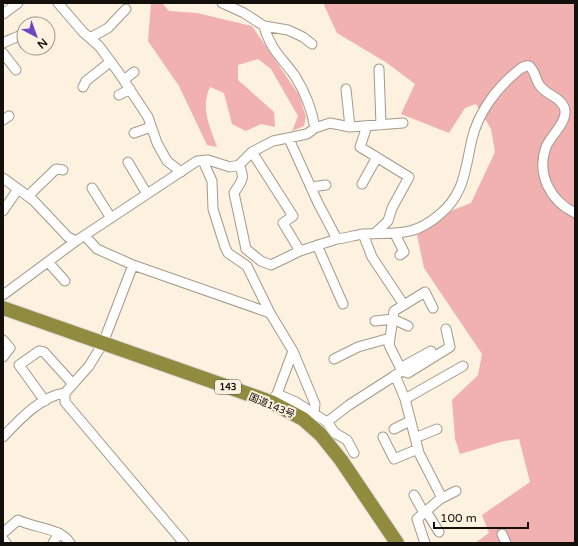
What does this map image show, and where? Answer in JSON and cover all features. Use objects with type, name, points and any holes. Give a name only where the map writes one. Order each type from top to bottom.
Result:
[{"type":"highway","name":"国道143号","points":[[3,308],[103,343],[274,398],[303,419],[321,435],[341,460],[397,543]]},
{"type":"street","points":[[3,14],[18,3]]},
{"type":"street","points":[[58,3],[99,46],[124,80],[148,117],[157,143],[167,162],[181,172]]},
{"type":"street","points":[[223,3],[244,13],[264,26],[288,30],[303,37],[312,44]]},
{"type":"street","points":[[90,38],[108,28],[126,9]]},
{"type":"street","points":[[264,26],[268,41],[280,59],[295,77],[308,102],[315,128]]},
{"type":"street","points":[[3,43],[10,39],[16,38]]},
{"type":"street","points":[[3,53],[16,70]]},
{"type":"street","points":[[83,87],[86,81],[110,62]]},
{"type":"street","points":[[239,165],[243,174],[241,185],[234,193],[246,249],[261,261],[272,265],[300,251],[337,239],[363,234],[394,234],[408,232],[438,216],[450,205],[462,183],[467,168],[472,138],[488,103],[499,86],[526,65],[532,68],[539,86],[560,102],[564,107],[564,118],[546,148],[545,179],[554,197],[567,210],[575,214]]},
{"type":"street","points":[[379,69],[381,125]]},
{"type":"street","points":[[124,80],[134,72]]},
{"type":"street","points":[[120,95],[130,89]]},
{"type":"street","points":[[346,89],[350,127]]},
{"type":"street","points":[[3,295],[80,238],[197,161],[208,160],[230,167],[239,165],[252,152],[273,141],[289,139],[307,134],[315,128],[330,123],[350,127],[403,123]]},
{"type":"street","points":[[367,126],[360,147],[409,177],[392,208],[388,221],[374,234]]},
{"type":"street","points":[[134,133],[151,127]]},
{"type":"street","points":[[289,139],[337,239]]},
{"type":"street","points":[[252,152],[293,216],[283,223],[300,251]]},
{"type":"street","points":[[362,184],[377,157]]},
{"type":"street","points":[[203,160],[212,181],[213,209],[225,247],[228,253],[247,266],[252,274],[270,313],[293,351],[315,404],[314,414]]},
{"type":"street","points":[[128,162],[147,194]]},
{"type":"street","points":[[28,196],[56,169],[63,170]]},
{"type":"street","points":[[3,178],[28,196],[68,237],[80,238],[97,249],[133,266],[270,313]]},
{"type":"street","points":[[311,187],[326,185]]},
{"type":"street","points":[[3,211],[18,188]]},
{"type":"street","points":[[92,188],[111,218]]},
{"type":"street","points":[[363,234],[372,257],[404,305]]},
{"type":"street","points":[[394,234],[404,252],[400,255]]},
{"type":"street","points":[[318,245],[343,304]]},
{"type":"street","points":[[236,258],[246,249]]},
{"type":"street","points":[[48,262],[65,281]]},
{"type":"street","points":[[3,437],[30,411],[58,394],[65,393],[89,366],[103,343],[133,266]]},
{"type":"street","points":[[433,308],[425,292],[394,311],[389,345],[399,371],[418,449],[441,496],[440,499]]},
{"type":"street","points":[[375,321],[393,318],[408,326]]},
{"type":"street","points":[[399,371],[408,373],[450,347],[446,329]]},
{"type":"street","points":[[334,359],[358,347],[390,338]]},
{"type":"street","points":[[3,340],[10,348],[3,357]]},
{"type":"street","points":[[45,401],[19,365],[39,351],[44,352],[73,384]]},
{"type":"street","points":[[293,351],[274,398],[314,414],[327,422],[335,433],[347,440],[354,453]]},
{"type":"street","points":[[327,422],[349,405],[431,351]]},
{"type":"street","points":[[405,399],[463,366]]},
{"type":"street","points":[[65,393],[65,402],[184,543]]},
{"type":"street","points":[[394,429],[410,421]]},
{"type":"street","points":[[415,438],[437,430]]},
{"type":"street","points":[[382,437],[394,459],[418,449]]},
{"type":"street","points":[[425,543],[416,519],[440,499],[456,491]]},
{"type":"street","points":[[414,495],[439,532]]},
{"type":"street","points":[[3,533],[18,520],[30,526],[63,534],[70,543]]},
{"type":"street","points":[[53,543],[59,533]]},
{"type":"street","points":[[502,534],[506,543]]},
{"type":"street","points":[[3,539],[6,543]]},
{"type":"shaded area","points":[[151,3],[162,3],[169,11],[197,13],[252,26],[299,95],[306,117],[304,126],[292,131],[298,116],[271,69],[258,59],[238,65],[238,80],[274,112],[275,127],[261,124],[246,131],[232,124],[224,93],[210,87],[207,95],[206,110],[209,125],[217,147],[207,145],[179,86],[148,41]]},
{"type":"shaded area","points":[[323,3],[572,3],[575,5],[575,543],[475,543],[489,533],[482,515],[530,482],[519,439],[504,441],[460,454],[455,439],[452,400],[478,375],[482,354],[424,268],[417,235],[453,210],[471,203],[495,152],[491,129],[476,104],[465,108],[449,133],[401,114],[415,84],[387,63],[337,33]]}]
